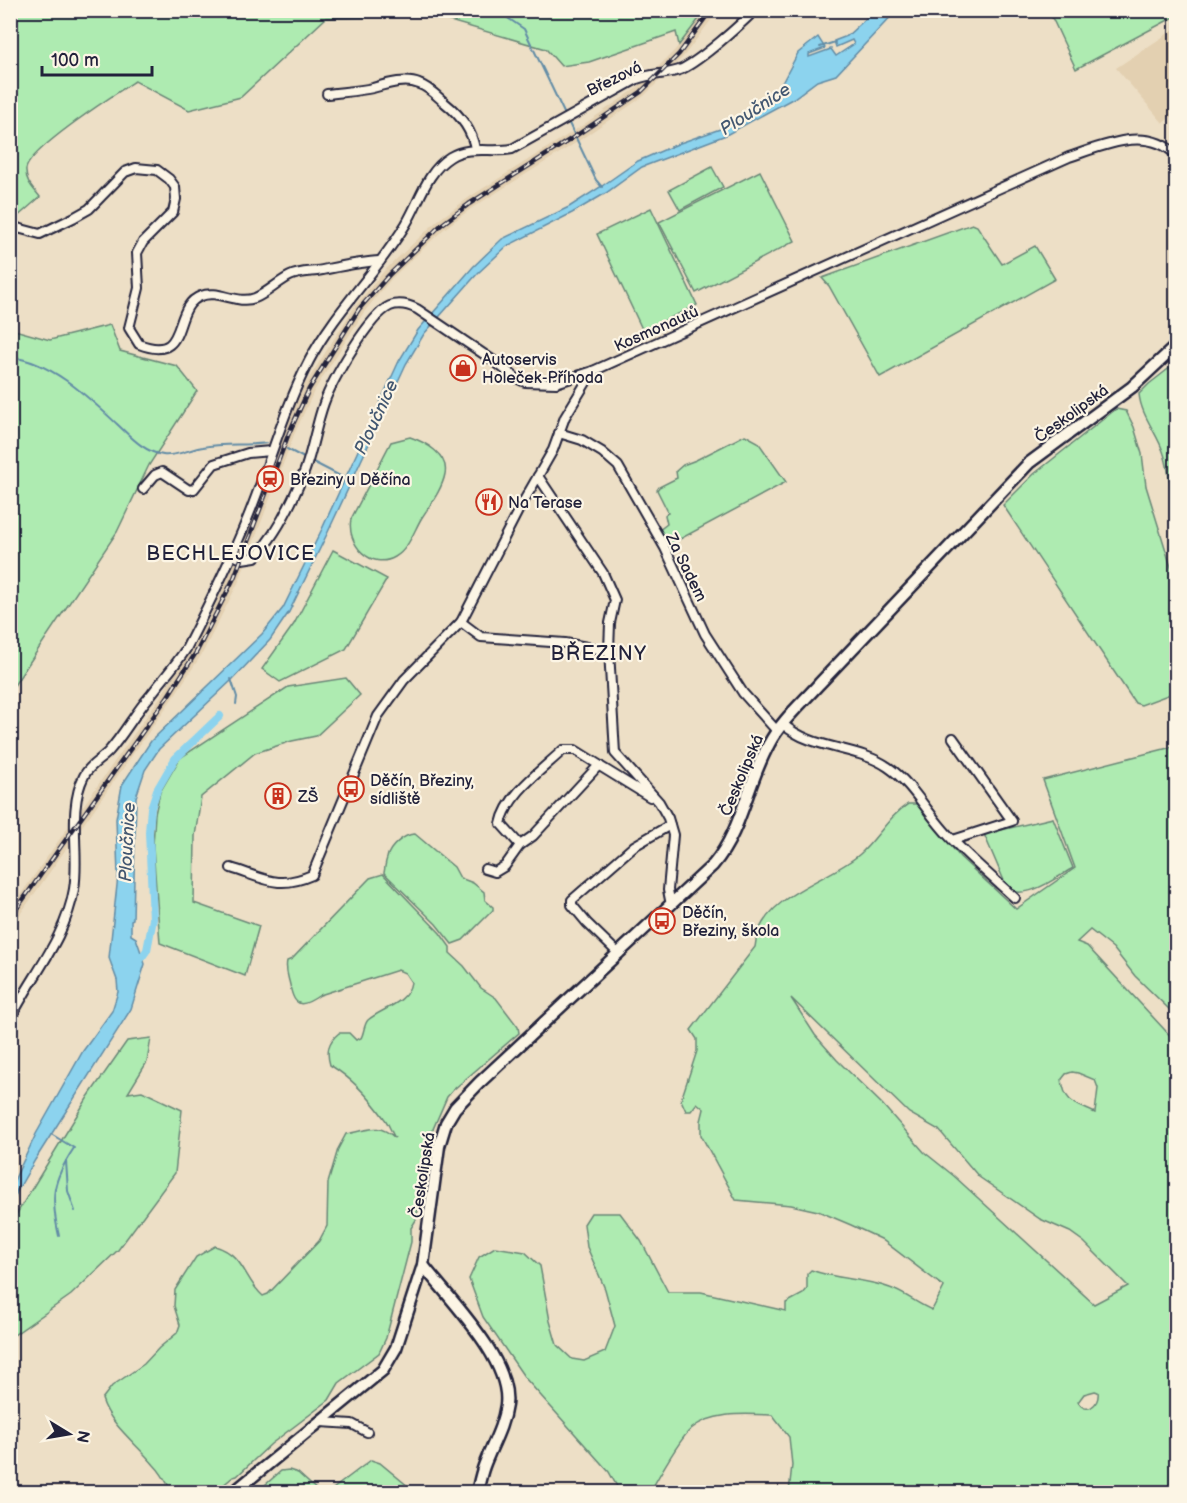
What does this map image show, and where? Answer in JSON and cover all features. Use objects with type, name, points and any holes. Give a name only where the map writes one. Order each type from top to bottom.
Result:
[{"type":"main road","name":"Českolipská","points":[[234,1492],[383,1370],[396,1348],[423,1265],[439,1146],[446,1123],[455,1108],[478,1083],[619,954],[723,853],[762,759],[780,727],[1029,463],[1132,387],[1176,346]]},
{"type":"main road","points":[[423,1265],[485,1343],[504,1379],[506,1403],[502,1423],[483,1468],[477,1492]]},
{"type":"street","name":"Březová","points":[[475,149],[502,151],[512,149],[637,79],[649,74],[673,72],[683,68],[755,10]]},
{"type":"street","points":[[10,1020],[57,938],[69,908],[75,874],[74,828],[80,786],[84,775],[108,752],[175,666],[195,630],[248,517],[271,451],[309,361],[336,319],[406,224],[433,173],[452,155],[475,149],[471,134],[462,120],[421,84],[389,82],[374,87],[327,94]]},
{"type":"street","name":"Kosmonautů","points":[[231,554],[248,559],[255,557],[265,547],[282,520],[307,464],[319,416],[340,369],[375,318],[382,311],[396,304],[417,309],[516,378],[530,382],[556,383],[593,371],[1069,157],[1101,146],[1134,139],[1152,140],[1170,149],[1176,155]]},
{"type":"street","points":[[10,226],[40,234],[62,224],[89,209],[125,172],[136,168],[157,170],[169,179],[175,187],[176,199],[172,212],[143,242],[137,253],[139,288],[129,328],[139,344],[160,349],[169,345],[176,337],[187,310],[194,300],[202,295],[214,294],[243,300],[255,298],[291,275],[380,261]]},
{"type":"street","points":[[231,868],[278,883],[295,882],[312,875],[378,716],[404,680],[461,622],[553,450],[565,417],[593,371]]},
{"type":"street","points":[[569,380],[579,395]]},
{"type":"street","name":"Za Sadem","points":[[559,433],[582,440],[602,452],[618,466],[665,548],[705,634],[743,693],[780,727],[837,749],[869,757],[885,764],[903,778],[953,840],[1015,897]]},
{"type":"street","points":[[143,489],[155,475],[162,472],[189,490],[194,489],[214,464],[248,453],[271,451]]},
{"type":"street","points":[[538,476],[603,573],[615,600],[610,623],[609,651],[615,753],[659,802],[669,818],[673,835],[668,890],[670,904]]},
{"type":"street","points":[[461,622],[481,637],[565,643],[609,651]]},
{"type":"street","points":[[953,738],[1012,821],[953,840]]},
{"type":"street","points":[[520,845],[501,824],[503,813],[517,794],[563,750],[575,750],[659,802]]},
{"type":"street","points":[[485,869],[495,872],[505,866],[520,845],[533,836],[598,765]]},
{"type":"street","points":[[619,954],[572,906],[572,900],[634,846],[670,825]]},
{"type":"street","points":[[321,1422],[352,1424],[367,1432]]},
{"type":"shaded area","points":[[705,11],[718,11],[683,57],[644,96],[574,144],[472,208],[444,229],[392,278],[364,312],[314,391],[294,435],[239,581],[202,654],[11,927],[11,908],[163,693],[206,624],[229,576],[284,431],[304,386],[355,306],[384,271],[437,221],[471,196],[637,88],[675,50]]},
{"type":"shaded area","points":[[1176,28],[1176,113],[1163,123],[1116,68]]},
{"type":"green space","points":[[11,10],[705,11],[679,45],[676,32],[589,62],[561,66],[546,49],[433,16],[326,18],[241,97],[189,110],[135,81],[110,97],[74,122],[31,160],[26,169],[27,177],[40,197],[16,218],[10,217]]},
{"type":"green space","points":[[1176,10],[1176,16],[1076,69],[1049,11]]},
{"type":"green space","points":[[712,167],[723,187],[680,210],[669,190]]},
{"type":"green space","points":[[760,171],[795,241],[696,293],[659,222]]},
{"type":"green space","points":[[651,208],[697,305],[643,331],[597,234]]},
{"type":"green space","points":[[972,224],[977,226],[1002,264],[1035,246],[1055,279],[880,377],[829,286],[822,278]]},
{"type":"green space","points":[[110,325],[120,351],[177,366],[197,391],[149,465],[117,532],[11,690],[11,329],[50,340]]},
{"type":"green space","points":[[1176,363],[1176,518],[1164,454],[1143,410],[1139,394]]},
{"type":"green space","points":[[1116,409],[1126,411],[1134,427],[1142,454],[1146,486],[1176,579],[1176,692],[1141,705],[1135,703],[1003,505],[1034,474]]},
{"type":"green space","points":[[745,435],[758,442],[786,482],[667,546],[658,531],[667,524],[665,515],[668,512],[657,490],[659,487],[677,478],[676,471],[683,465]]},
{"type":"green space","points":[[410,437],[429,446],[440,455],[445,467],[443,480],[404,550],[386,560],[369,558],[356,546],[350,528],[351,519],[391,442]]},
{"type":"green space","points":[[333,550],[387,579],[346,649],[280,682],[262,669],[294,624]]},
{"type":"green space","points":[[346,678],[360,695],[316,736],[255,753],[201,797],[195,836],[194,903],[259,926],[245,976],[160,943],[153,846],[155,814],[160,792],[180,758],[288,687]]},
{"type":"green space","points":[[1176,746],[1176,1019],[1171,1011],[1135,976],[1113,948],[1090,930],[1077,942],[1087,946],[1176,1042],[1176,1492],[789,1492],[792,1465],[789,1437],[772,1415],[751,1414],[719,1416],[699,1423],[680,1442],[650,1492],[620,1492],[609,1472],[525,1378],[483,1317],[469,1279],[479,1257],[495,1247],[525,1252],[540,1266],[557,1345],[572,1359],[584,1361],[605,1352],[615,1326],[605,1289],[587,1247],[584,1224],[591,1213],[620,1213],[641,1241],[668,1292],[701,1292],[786,1311],[786,1303],[803,1294],[807,1289],[807,1274],[811,1270],[881,1285],[932,1310],[944,1287],[881,1239],[818,1211],[791,1205],[736,1200],[701,1135],[704,1109],[697,1103],[691,1111],[686,1111],[681,1100],[697,1051],[697,1039],[691,1030],[755,947],[756,938],[765,919],[776,907],[860,854],[908,804],[917,804],[960,857],[1016,909],[1075,868],[1043,780]],"holes":[[[791,998],[909,1113],[939,1130],[979,1177],[1040,1219],[1070,1232],[1084,1242],[1128,1286],[1094,1304],[954,1176],[924,1152],[882,1104],[815,1035]],[[1072,1072],[1095,1080],[1098,1088],[1095,1113],[1072,1102],[1065,1093],[1062,1079],[1066,1074]],[[1098,1392],[1094,1405],[1088,1408],[1081,1406],[1078,1402],[1084,1394]]]},
{"type":"green space","points":[[1053,818],[1073,868],[1033,890],[1016,892],[1008,890],[984,834]]},
{"type":"green space","points":[[415,834],[454,867],[460,878],[473,883],[484,892],[485,900],[493,907],[493,910],[463,940],[452,944],[436,924],[384,873],[388,854],[394,846],[406,836]]},
{"type":"green space","points":[[383,874],[440,933],[450,947],[450,953],[464,966],[481,988],[496,998],[518,1027],[519,1033],[453,1090],[447,1097],[428,1135],[425,1149],[426,1164],[416,1220],[411,1228],[411,1242],[386,1338],[379,1353],[339,1383],[329,1400],[271,1444],[237,1476],[215,1492],[172,1492],[157,1468],[111,1417],[102,1399],[112,1386],[144,1364],[177,1333],[180,1325],[174,1306],[175,1290],[196,1257],[215,1246],[225,1250],[238,1262],[257,1290],[263,1296],[268,1294],[319,1241],[327,1226],[328,1183],[338,1149],[346,1134],[373,1128],[383,1130],[395,1138],[386,1120],[366,1096],[353,1082],[330,1065],[328,1051],[330,1043],[339,1033],[349,1033],[356,1040],[361,1038],[368,1020],[400,1001],[405,996],[411,982],[405,973],[398,970],[320,995],[309,1002],[300,1004],[292,993],[286,967],[287,961],[292,959],[370,878]]},
{"type":"green space","points":[[151,1038],[147,1062],[128,1093],[142,1091],[182,1110],[175,1173],[118,1250],[71,1295],[11,1337],[11,1223],[88,1097],[127,1041]]},
{"type":"green space","points":[[371,1460],[380,1463],[415,1492],[329,1492]]},
{"type":"green space","points":[[289,1470],[298,1473],[319,1492],[257,1492],[281,1471]]},
{"type":"water","name":"Ploučnice","points":[[874,11],[896,11],[836,75],[817,81],[794,98],[726,135],[642,167],[606,193],[572,213],[507,246],[478,273],[424,334],[406,364],[289,612],[270,640],[232,680],[159,749],[145,770],[136,797],[131,935],[136,938],[145,964],[131,1009],[11,1202],[11,1187],[36,1134],[83,1051],[112,1011],[118,992],[117,980],[109,958],[118,876],[116,819],[122,785],[151,741],[262,634],[283,608],[399,361],[418,330],[473,267],[502,239],[569,207],[638,161],[723,128],[776,90],[798,53],[818,37],[825,48],[809,54],[809,57],[831,49],[836,56],[854,44],[852,40],[836,47],[834,41],[847,36]]},
{"type":"waterway","points":[[496,10],[524,29],[596,180],[602,187]]},
{"type":"waterway","points":[[820,47],[835,42]]},
{"type":"waterway","points":[[10,357],[40,365],[68,382],[150,451],[172,455],[211,446],[267,443]]},
{"type":"waterway","points":[[287,449],[306,459]]},
{"type":"waterway","points":[[311,461],[346,479]]},
{"type":"waterway","points":[[231,679],[237,697],[236,704]]},
{"type":"waterway","points":[[137,964],[147,950],[153,919],[149,832],[151,808],[157,790],[175,759],[220,716]]},
{"type":"waterway","points":[[51,1134],[74,1148],[61,1170],[55,1190],[54,1210],[59,1236]]},
{"type":"waterway","points":[[66,1161],[68,1191],[75,1211]]},
{"type":"waterway","points":[[10,1213],[17,1190]]},
{"type":"railway","points":[[10,918],[168,696],[197,651],[234,578],[289,433],[309,389],[359,309],[389,275],[441,225],[469,204],[641,92],[679,54],[711,10]]},
{"type":"place","name":"Autoservis Holeček-Příhoda","points":[[463,368]]},
{"type":"place","name":"Březiny u Děčína","points":[[270,479]]},
{"type":"place","name":"Na Terase","points":[[489,502]]},
{"type":"place","name":"Děčín, Březiny, sídliště","points":[[351,789]]},
{"type":"place","name":"ZŠ","points":[[278,796]]},
{"type":"place","name":"Děčín, Březiny, škola","points":[[662,921]]},
{"type":"district","name":"BECHLEJOVICE","points":[[231,553]]},
{"type":"district","name":"BŘEZINY","points":[[599,653]]}]
